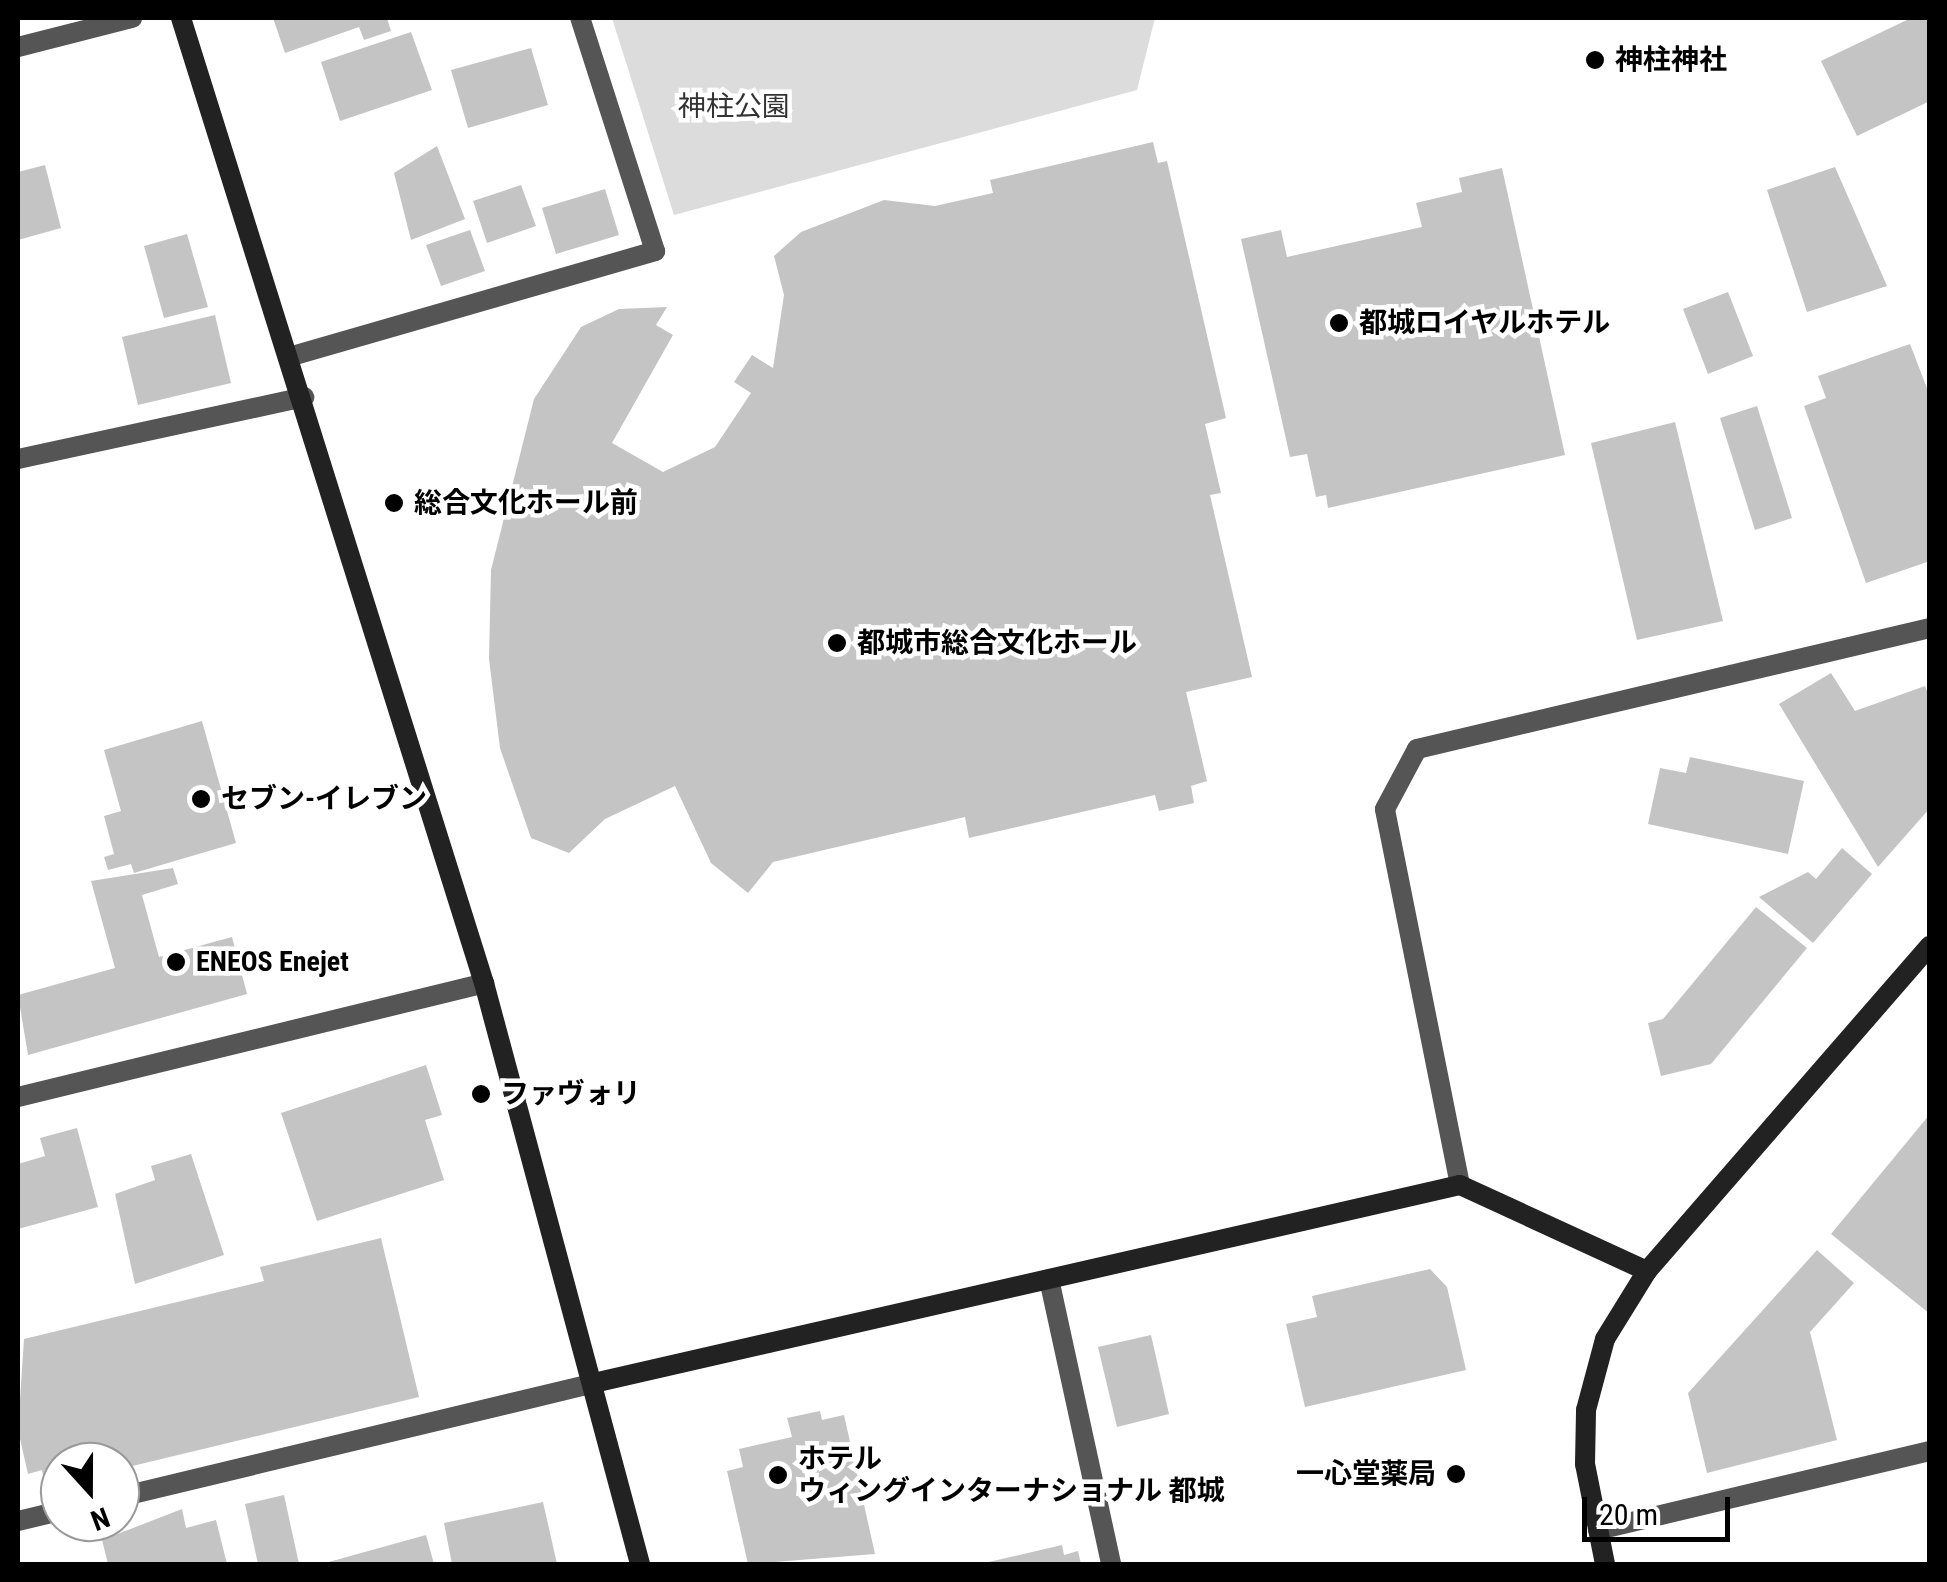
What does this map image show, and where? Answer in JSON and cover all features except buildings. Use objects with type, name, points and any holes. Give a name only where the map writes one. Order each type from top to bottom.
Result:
[{"type":"street","points":[[18,47],[132,18]]},
{"type":"street","points":[[181,18],[292,356],[484,983],[598,1382],[640,1564]]},
{"type":"street","points":[[292,356],[654,251],[580,18]]},
{"type":"street","points":[[18,459],[304,397]]},
{"type":"street","points":[[1460,1185],[1386,809],[1417,750],[1930,628]]},
{"type":"street","points":[[1606,1564],[1598,1530],[1586,1410],[1605,1339],[1646,1271],[1930,946]]},
{"type":"street","points":[[18,1097],[484,983]]},
{"type":"street","points":[[140,1492],[598,1382],[1460,1185],[1646,1271]]},
{"type":"street","points":[[1049,1279],[1111,1564]]},
{"type":"street","points":[[1598,1530],[1930,1451]]},
{"type":"green space","name":"神柱公園","points":[[612,18],[1155,18],[1137,90],[674,215]]},
{"type":"place","name":"神柱神社","points":[[1595,60]]},
{"type":"place","name":"都城ロイヤルホテル","points":[[1339,323]]},
{"type":"place","name":"総合文化ホール前","points":[[394,503]]},
{"type":"place","name":"都城市総合文化ホール","points":[[837,643]]},
{"type":"place","name":"セブン-イレブン","points":[[201,799]]},
{"type":"place","name":"ENEOS Enejet","points":[[176,962]]},
{"type":"place","name":"ファヴォリ","points":[[481,1094]]},
{"type":"place","name":"一心堂薬局","points":[[1456,1474]]},
{"type":"place","name":"ホテル ウィングインターナショナル 都城","points":[[778,1475]]}]
